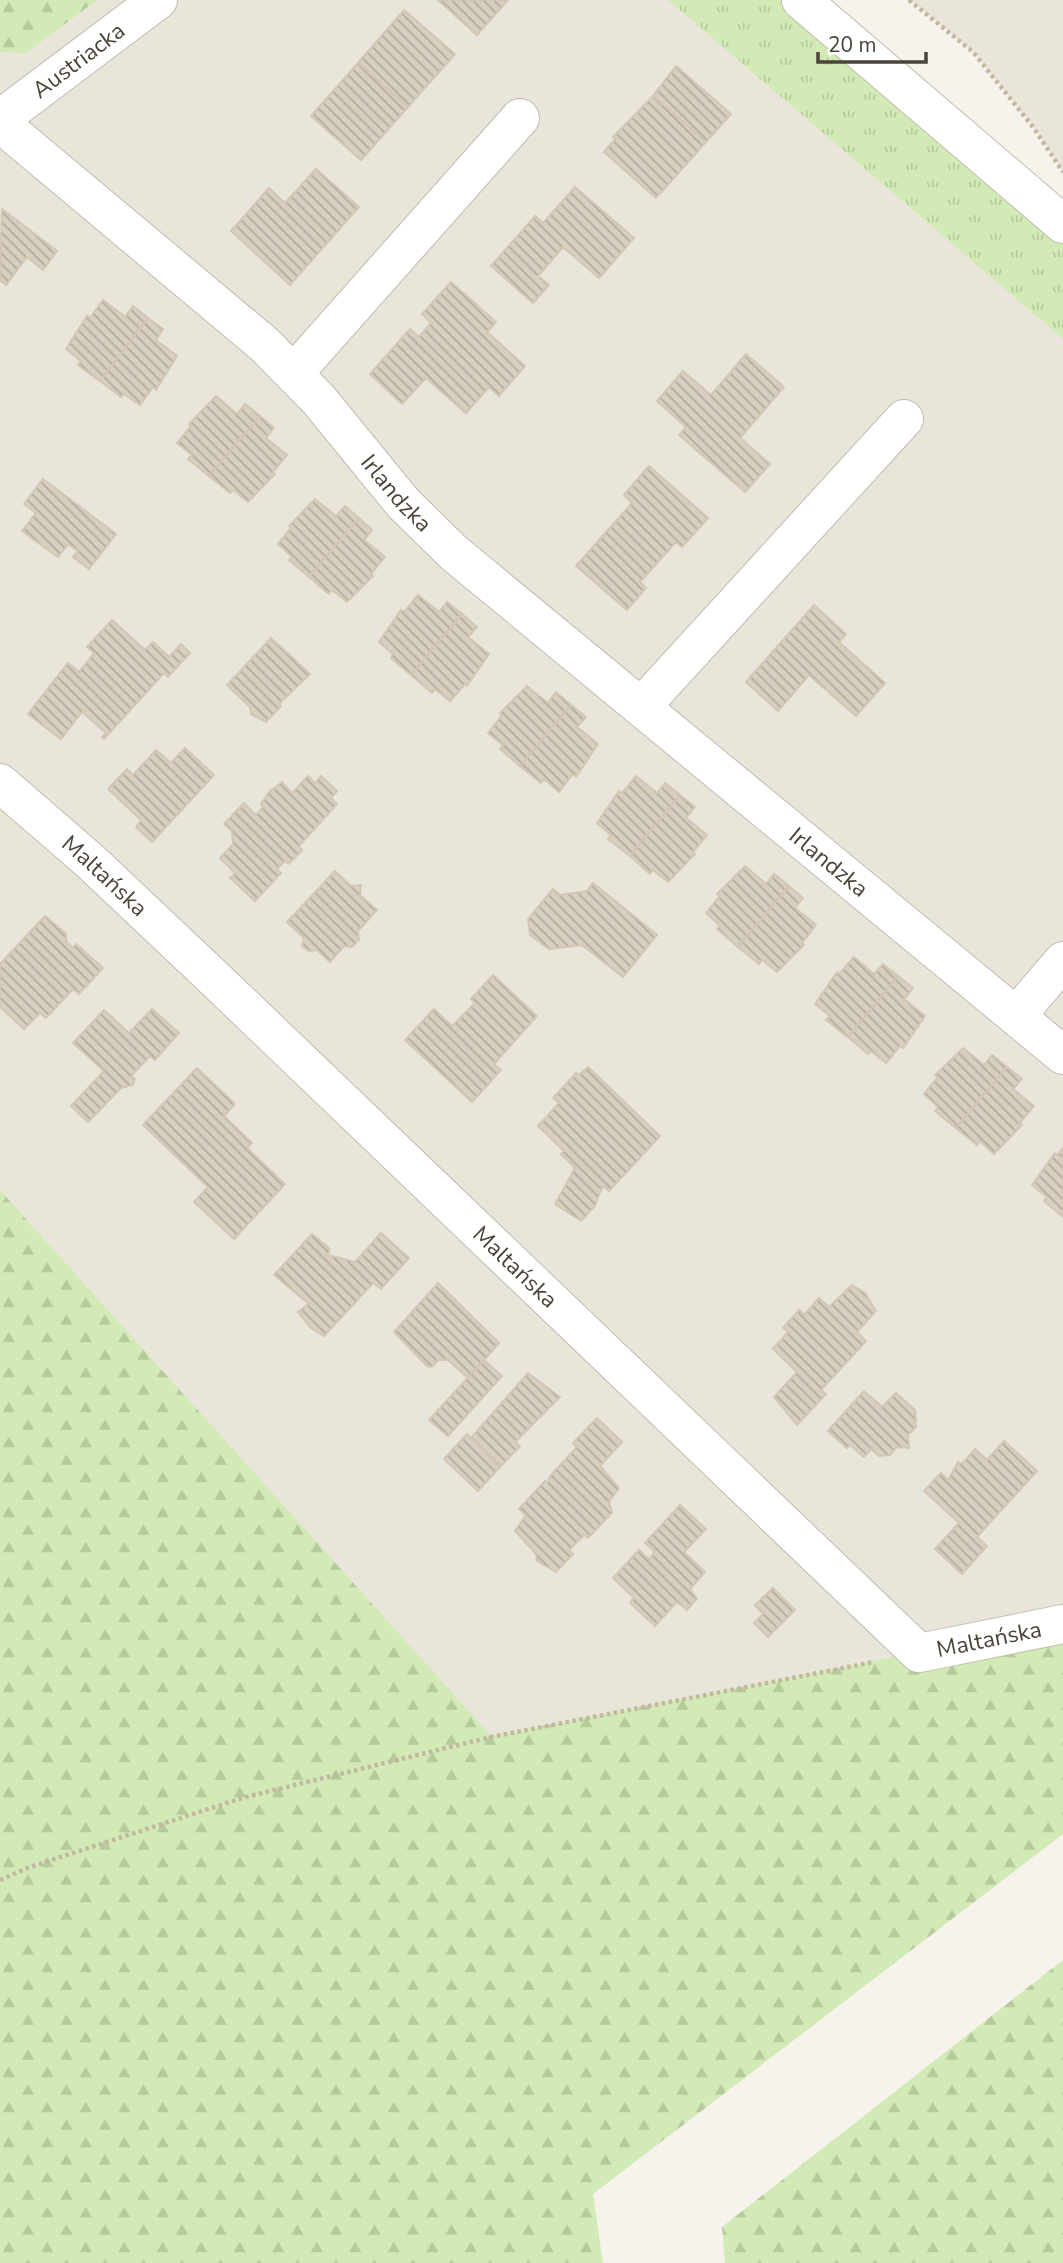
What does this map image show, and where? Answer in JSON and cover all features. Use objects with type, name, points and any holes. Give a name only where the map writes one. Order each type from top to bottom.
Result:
[{"type":"street","name":"Austriacka","points":[[0,121],[158,0]]},
{"type":"street","points":[[802,0],[1063,224]]},
{"type":"street","points":[[294,373],[520,118]]},
{"type":"street","name":"Irlandzka","points":[[0,121],[265,345],[294,373],[379,476],[428,530],[1063,1055]]},
{"type":"street","points":[[641,706],[904,419]]},
{"type":"street","name":"Maltańska","points":[[0,783],[90,861],[217,981],[919,1653],[1063,1625]]},
{"type":"street","points":[[1016,1016],[1063,961]]},
{"type":"path","points":[[909,0],[973,51],[1033,127],[1063,172]]},
{"type":"path","points":[[0,1880],[30,1867],[255,1795],[491,1737],[919,1653]]},
{"type":"shaded area","points":[[0,0],[668,0],[1063,339],[1063,1624],[491,1737],[0,1190]]},
{"type":"shaded area","points":[[910,0],[1063,0],[1063,172],[1033,127],[973,52]]},
{"type":"green space","points":[[0,0],[97,0],[26,53],[0,52]]},
{"type":"green space","points":[[668,0],[801,0],[1063,224],[1063,339]]},
{"type":"green space","points":[[0,1190],[491,1736],[1063,1624],[1063,1834],[593,2194],[603,2263],[0,2263]]},
{"type":"green space","points":[[1063,1960],[1063,2263],[725,2263],[722,2227]]},
{"type":"building","points":[[438,0],[508,0],[477,35]]},
{"type":"building","points":[[404,10],[455,54],[408,107],[358,63]]},
{"type":"building","points":[[358,63],[408,107],[361,160],[311,116]]},
{"type":"building","points":[[676,66],[731,114],[706,142],[653,96]]},
{"type":"building","points":[[653,96],[706,142],[656,198],[604,152],[615,139],[613,137]]},
{"type":"building","points":[[316,169],[359,207],[290,285],[231,231],[269,188],[285,203]]},
{"type":"building","points":[[575,187],[634,238],[599,278],[563,247],[538,276],[549,285],[533,303],[491,266],[535,216],[543,223]]},
{"type":"building","points":[[2,209],[57,251],[43,270],[27,257],[6,285],[0,280]]},
{"type":"building","points":[[451,282],[496,322],[487,332],[525,366],[499,396],[489,387],[466,413],[426,378],[402,404],[370,374],[410,329],[419,337],[431,323],[422,314]]},
{"type":"building","points":[[103,300],[125,317],[133,306],[148,318],[100,381],[78,365],[81,361],[66,349],[87,316],[90,318]]},
{"type":"building","points":[[148,318],[163,329],[156,340],[177,356],[156,390],[153,387],[140,405],[124,394],[121,397],[100,381]]},
{"type":"building","points":[[746,354],[784,387],[740,438],[770,464],[745,492],[679,435],[686,427],[657,401],[683,371],[711,395]]},
{"type":"building","points":[[216,396],[237,414],[245,404],[260,416],[209,476],[188,459],[192,455],[177,443],[191,426],[189,424]]},
{"type":"building","points":[[260,416],[274,428],[266,438],[287,455],[273,472],[275,474],[248,502],[233,490],[230,493],[209,476]]},
{"type":"building","points":[[649,466],[708,518],[682,547],[676,542],[640,582],[646,588],[627,610],[576,566],[632,503],[624,495]]},
{"type":"building","points":[[43,479],[116,534],[89,569],[73,557],[78,551],[68,544],[58,557],[22,531],[36,513],[24,504]]},
{"type":"building","points":[[315,499],[336,516],[345,506],[359,518],[309,577],[289,560],[292,557],[278,544],[291,528],[289,526]]},
{"type":"building","points":[[359,518],[372,530],[364,540],[385,557],[371,574],[373,576],[347,602],[332,590],[329,594],[309,577]]},
{"type":"building","points":[[418,595],[439,612],[447,602],[462,614],[411,675],[391,658],[393,654],[379,642],[401,610],[404,612]]},
{"type":"building","points":[[814,605],[846,634],[839,642],[885,683],[856,716],[809,675],[778,711],[746,682]]},
{"type":"building","points":[[462,614],[477,627],[468,637],[489,654],[467,686],[465,684],[450,701],[435,689],[432,693],[411,675]]},
{"type":"building","points":[[112,620],[145,650],[153,642],[169,657],[181,644],[190,653],[168,677],[164,673],[104,739],[102,737],[106,733],[82,712],[61,739],[28,714],[68,663],[79,672],[94,653],[87,647]]},
{"type":"building","points":[[271,638],[310,674],[279,704],[281,706],[266,722],[251,714],[250,707],[227,685]]},
{"type":"building","points":[[527,686],[548,703],[556,692],[571,705],[520,766],[500,749],[503,745],[488,733],[502,715],[500,713]]},
{"type":"building","points":[[571,705],[586,717],[577,727],[598,744],[576,777],[573,774],[559,792],[544,779],[541,783],[520,766]]},
{"type":"building","points":[[185,748],[214,775],[152,842],[136,827],[141,820],[108,789],[127,769],[133,775],[156,750],[171,763]]},
{"type":"building","points":[[308,776],[315,783],[321,776],[337,791],[331,798],[337,804],[299,846],[302,850],[289,864],[285,861],[277,869],[281,873],[255,901],[230,878],[235,873],[220,858],[233,844],[232,831],[224,824],[244,803],[256,815],[263,807],[261,804],[269,792],[282,782],[292,793]]},
{"type":"building","points":[[636,776],[657,793],[665,783],[680,795],[630,856],[608,839],[611,835],[597,823],[619,791],[622,793]]},
{"type":"building","points":[[680,795],[695,807],[686,818],[707,835],[693,852],[695,854],[668,882],[653,870],[650,874],[630,856]]},
{"type":"building","points":[[745,866],[766,884],[774,874],[789,886],[738,947],[717,929],[720,926],[706,913],[720,896],[717,894]]},
{"type":"building","points":[[335,871],[351,886],[361,885],[360,895],[377,910],[358,931],[359,940],[352,947],[344,946],[330,962],[317,950],[308,951],[302,946],[304,938],[287,922]]},
{"type":"building","points":[[593,883],[657,935],[623,977],[582,945],[549,949],[530,935],[528,919],[553,889],[560,895],[587,891]]},
{"type":"building","points":[[789,886],[803,898],[795,908],[816,925],[802,943],[804,945],[777,972],[762,960],[759,964],[738,947]]},
{"type":"building","points":[[45,916],[66,934],[66,941],[73,948],[76,944],[103,968],[79,994],[73,989],[46,1018],[40,1013],[24,1029],[0,1007],[0,964]]},
{"type":"building","points":[[854,957],[874,974],[883,964],[898,976],[848,1037],[826,1020],[830,1016],[815,1004],[837,972],[839,974]]},
{"type":"building","points":[[493,975],[537,1016],[494,1064],[501,1070],[472,1102],[405,1040],[434,1009],[452,1026],[475,1003],[471,999]]},
{"type":"building","points":[[898,976],[913,988],[904,999],[925,1016],[903,1048],[900,1046],[886,1063],[871,1051],[868,1054],[848,1037]]},
{"type":"building","points":[[152,1009],[179,1033],[155,1060],[150,1056],[131,1076],[135,1079],[133,1085],[121,1088],[88,1122],[71,1106],[104,1071],[73,1043],[104,1010],[129,1033]]},
{"type":"building","points":[[963,1048],[984,1065],[992,1055],[1007,1067],[956,1128],[935,1111],[938,1107],[924,1094],[938,1077],[935,1075]]},
{"type":"building","points":[[588,1067],[660,1136],[609,1191],[604,1186],[595,1206],[581,1221],[555,1204],[575,1168],[561,1154],[564,1151],[538,1126],[559,1103],[553,1098],[576,1073],[579,1075]]},
{"type":"building","points":[[1007,1067],[1022,1079],[1013,1089],[1034,1106],[1019,1124],[1022,1125],[994,1154],[980,1141],[977,1145],[956,1128]]},
{"type":"building","points":[[197,1068],[235,1104],[224,1116],[252,1143],[247,1148],[285,1184],[234,1239],[194,1202],[208,1187],[143,1125]]},
{"type":"building","points":[[1063,1148],[1063,1217],[1044,1201],[1047,1197],[1032,1185],[1055,1153],[1057,1155]]},
{"type":"building","points":[[381,1233],[409,1258],[381,1289],[373,1283],[324,1336],[311,1328],[298,1312],[309,1304],[274,1275],[312,1234],[330,1249],[328,1255],[355,1262]]},
{"type":"building","points":[[438,1283],[499,1343],[468,1378],[448,1360],[438,1360],[432,1367],[427,1366],[394,1332]]},
{"type":"building","points":[[852,1285],[865,1293],[876,1311],[857,1332],[866,1341],[821,1390],[826,1394],[797,1425],[774,1397],[797,1372],[773,1349],[788,1332],[783,1328],[799,1310],[804,1315],[819,1298],[829,1307]]},
{"type":"building","points":[[484,1360],[502,1376],[448,1436],[429,1420]]},
{"type":"building","points":[[528,1373],[560,1397],[515,1442],[520,1446],[501,1466],[471,1438]]},
{"type":"building","points":[[864,1391],[882,1407],[896,1393],[915,1410],[916,1427],[908,1435],[909,1448],[897,1447],[890,1455],[879,1456],[871,1449],[864,1457],[850,1445],[847,1448],[828,1431]]},
{"type":"building","points":[[597,1418],[622,1442],[600,1466],[619,1488],[609,1502],[612,1513],[588,1538],[584,1535],[569,1550],[573,1554],[556,1572],[537,1561],[536,1554],[515,1531],[526,1515],[519,1509],[545,1481],[548,1482],[550,1476],[577,1447],[573,1443]]},
{"type":"building","points":[[467,1434],[501,1466],[478,1491],[444,1459]]},
{"type":"building","points":[[1004,1441],[1037,1471],[977,1537],[987,1546],[962,1574],[935,1549],[959,1523],[924,1491],[941,1473],[948,1480],[958,1462],[962,1464],[975,1449],[987,1460]]},
{"type":"building","points":[[680,1505],[706,1529],[684,1552],[705,1572],[690,1589],[697,1599],[687,1610],[677,1602],[655,1626],[630,1603],[634,1598],[613,1578],[639,1550],[649,1559],[655,1552],[645,1543]]},
{"type":"building","points":[[773,1588],[795,1610],[768,1637],[754,1623],[763,1614],[755,1605]]}]
